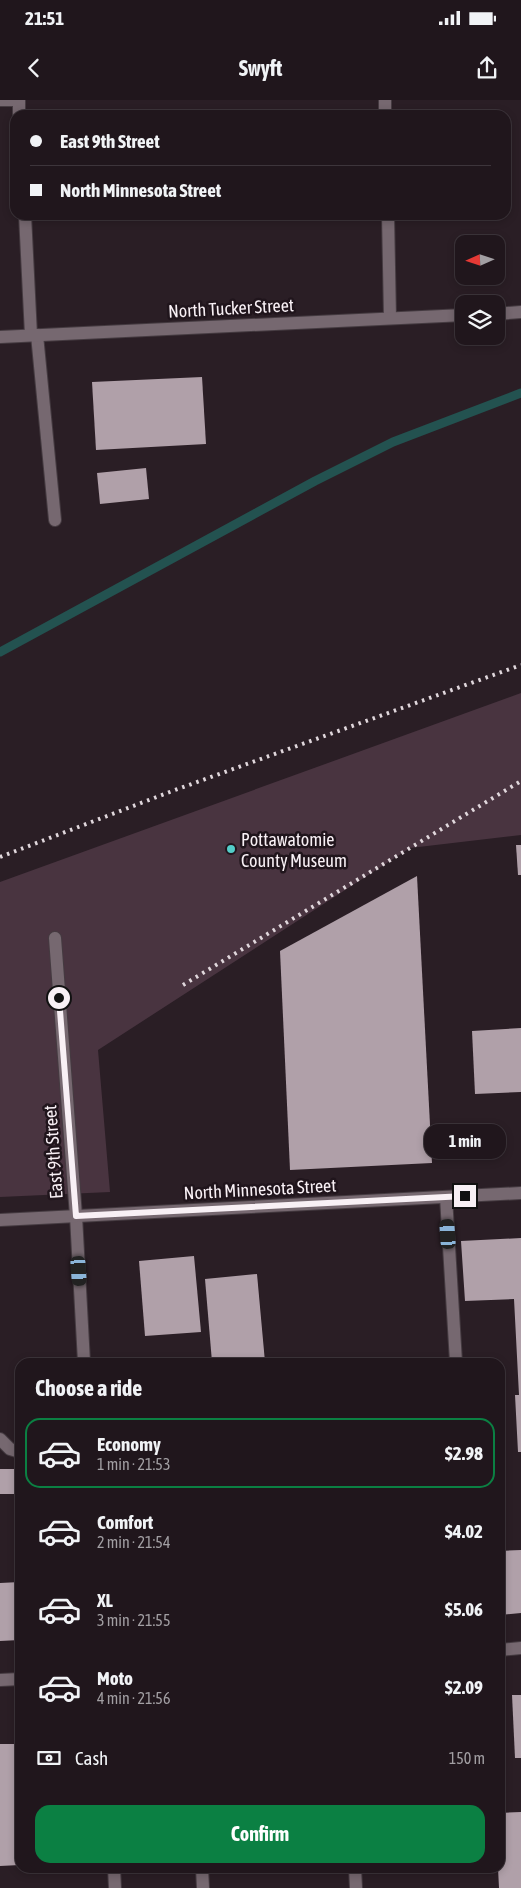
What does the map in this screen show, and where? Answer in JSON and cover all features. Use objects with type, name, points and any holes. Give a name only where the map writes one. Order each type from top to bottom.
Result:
[{"type":"street","points":[[0,100],[19,100]]},
{"type":"street","points":[[25,220],[34,335],[55,520]]},
{"type":"street","points":[[388,220],[390,318]]},
{"type":"street","points":[[505,313],[521,312]]},
{"type":"street","name":"North Tucker Street","points":[[0,337],[455,315]]},
{"type":"street","name":"East 9th Street","points":[[55,938],[76,1216],[84,1358]]},
{"type":"street","name":"North Minnesota Street","points":[[0,1220],[521,1193]]},
{"type":"street","points":[[446,1197],[456,1358]]},
{"type":"street","points":[[0,1439],[10,1449],[15,1450]]},
{"type":"street","points":[[505,1650],[521,1648]]},
{"type":"street","points":[[0,1680],[15,1679]]},
{"type":"street","points":[[114,1873],[115,1888]]},
{"type":"street","points":[[202,1873],[203,1888]]},
{"type":"street","points":[[355,1873],[356,1888]]},
{"type":"shaded area","points":[[521,693],[521,835],[410,848],[98,1050],[110,1192],[0,1197],[0,882]]},
{"type":"building","points":[[202,377],[206,444],[96,450],[92,382]]},
{"type":"building","points":[[146,468],[149,499],[100,504],[97,473]]},
{"type":"building","points":[[516,845],[521,845],[521,875],[518,875]]},
{"type":"building","points":[[417,876],[432,1163],[290,1170],[280,951]]},
{"type":"building","points":[[521,1028],[521,1092],[475,1094],[472,1031]]},
{"type":"building","points":[[521,1238],[521,1452],[518,1452],[515,1395],[519,1395],[514,1299],[465,1301],[461,1241]]},
{"type":"building","points":[[194,1256],[201,1332],[145,1336],[139,1261]]},
{"type":"building","points":[[257,1274],[265,1358],[212,1358],[205,1279]]},
{"type":"building","points":[[0,1469],[15,1469],[15,1494],[0,1494]]},
{"type":"building","points":[[521,1550],[521,1613],[505,1615],[505,1551]]},
{"type":"building","points":[[15,1582],[15,1640],[0,1641],[0,1583]]},
{"type":"building","points":[[512,1695],[521,1695],[521,1758],[515,1758]]},
{"type":"building","points":[[0,1744],[15,1744],[15,1865],[0,1866]]},
{"type":"building","points":[[521,1812],[521,1888],[499,1888],[498,1873],[505,1873],[505,1813]]},
{"type":"waterway","points":[[0,652],[315,481],[393,442],[521,393]]},
{"type":"railway","points":[[0,857],[175,790],[521,665]]},
{"type":"railway","points":[[183,985],[521,781]]},
{"type":"place","name":"Pottawatomie County Museum","points":[[231,849]]},
{"type":"route","points":[[59,998],[76,1216],[465,1196]]}]
